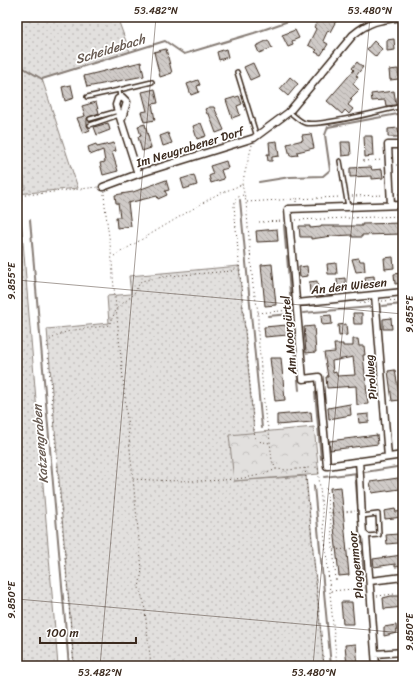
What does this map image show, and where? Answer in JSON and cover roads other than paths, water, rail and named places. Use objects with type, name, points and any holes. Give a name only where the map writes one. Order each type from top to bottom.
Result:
[{"type":"street","name":"Im Neugrabener Dorf","points":[[103,187],[138,174],[256,138],[290,112],[357,32],[366,25],[381,19],[403,17]]},
{"type":"street","points":[[120,116],[127,102],[125,98],[120,98],[116,103],[120,116],[138,174]]},
{"type":"street","points":[[391,205],[388,146],[403,145]]},
{"type":"street","points":[[348,207],[403,205]]},
{"type":"street","name":"Am Moorgürtel","points":[[348,207],[288,209],[303,379],[320,377],[327,466],[359,462]]},
{"type":"street","name":"An den Wiesen","points":[[297,303],[403,292]]},
{"type":"street","name":"Pirolweg","points":[[375,295],[388,457]]},
{"type":"street","points":[[359,462],[403,455]]},
{"type":"street","name":"Plaggenmoor","points":[[359,462],[363,533],[366,536],[376,666]]},
{"type":"street","points":[[370,584],[403,577]]},
{"type":"street","points":[[375,654],[403,652]]},
{"type":"lane","points":[[237,72],[256,138]]},
{"type":"lane","points":[[87,97],[152,82]]},
{"type":"lane","points":[[119,90],[120,98]]},
{"type":"lane","points":[[290,112],[304,123],[317,123],[363,116],[403,106]]},
{"type":"lane","points":[[90,119],[120,116]]},
{"type":"lane","points":[[90,125],[120,116]]},
{"type":"lane","points":[[340,161],[348,207]]},
{"type":"lane","points":[[362,513],[378,514],[379,535],[366,536]]},
{"type":"waterway","name":"Scheidebach","points":[[17,64],[42,79],[165,41],[184,54],[254,33],[300,17]]},
{"type":"waterway","points":[[259,182],[290,177],[323,176],[330,170],[325,135],[328,127],[403,113]]},
{"type":"waterway","points":[[240,200],[262,428]]},
{"type":"waterway","name":"Katzengraben","points":[[30,220],[69,666]]},
{"type":"waterway","points":[[284,225],[286,249]]},
{"type":"waterway","points":[[287,256],[291,305]]},
{"type":"waterway","points":[[382,306],[403,304]]},
{"type":"waterway","points":[[303,313],[371,307]]},
{"type":"waterway","points":[[268,316],[291,314]]},
{"type":"waterway","points":[[294,325],[295,341]]},
{"type":"waterway","points":[[295,349],[299,390]]},
{"type":"waterway","points":[[315,392],[321,459]]},
{"type":"waterway","points":[[365,472],[403,466]]},
{"type":"waterway","points":[[324,477],[357,473]]},
{"type":"waterway","points":[[355,474],[358,506]]},
{"type":"waterway","points":[[314,486],[331,666]]},
{"type":"waterway","points":[[358,513],[361,544]]},
{"type":"waterway","points":[[362,551],[363,569]]}]
